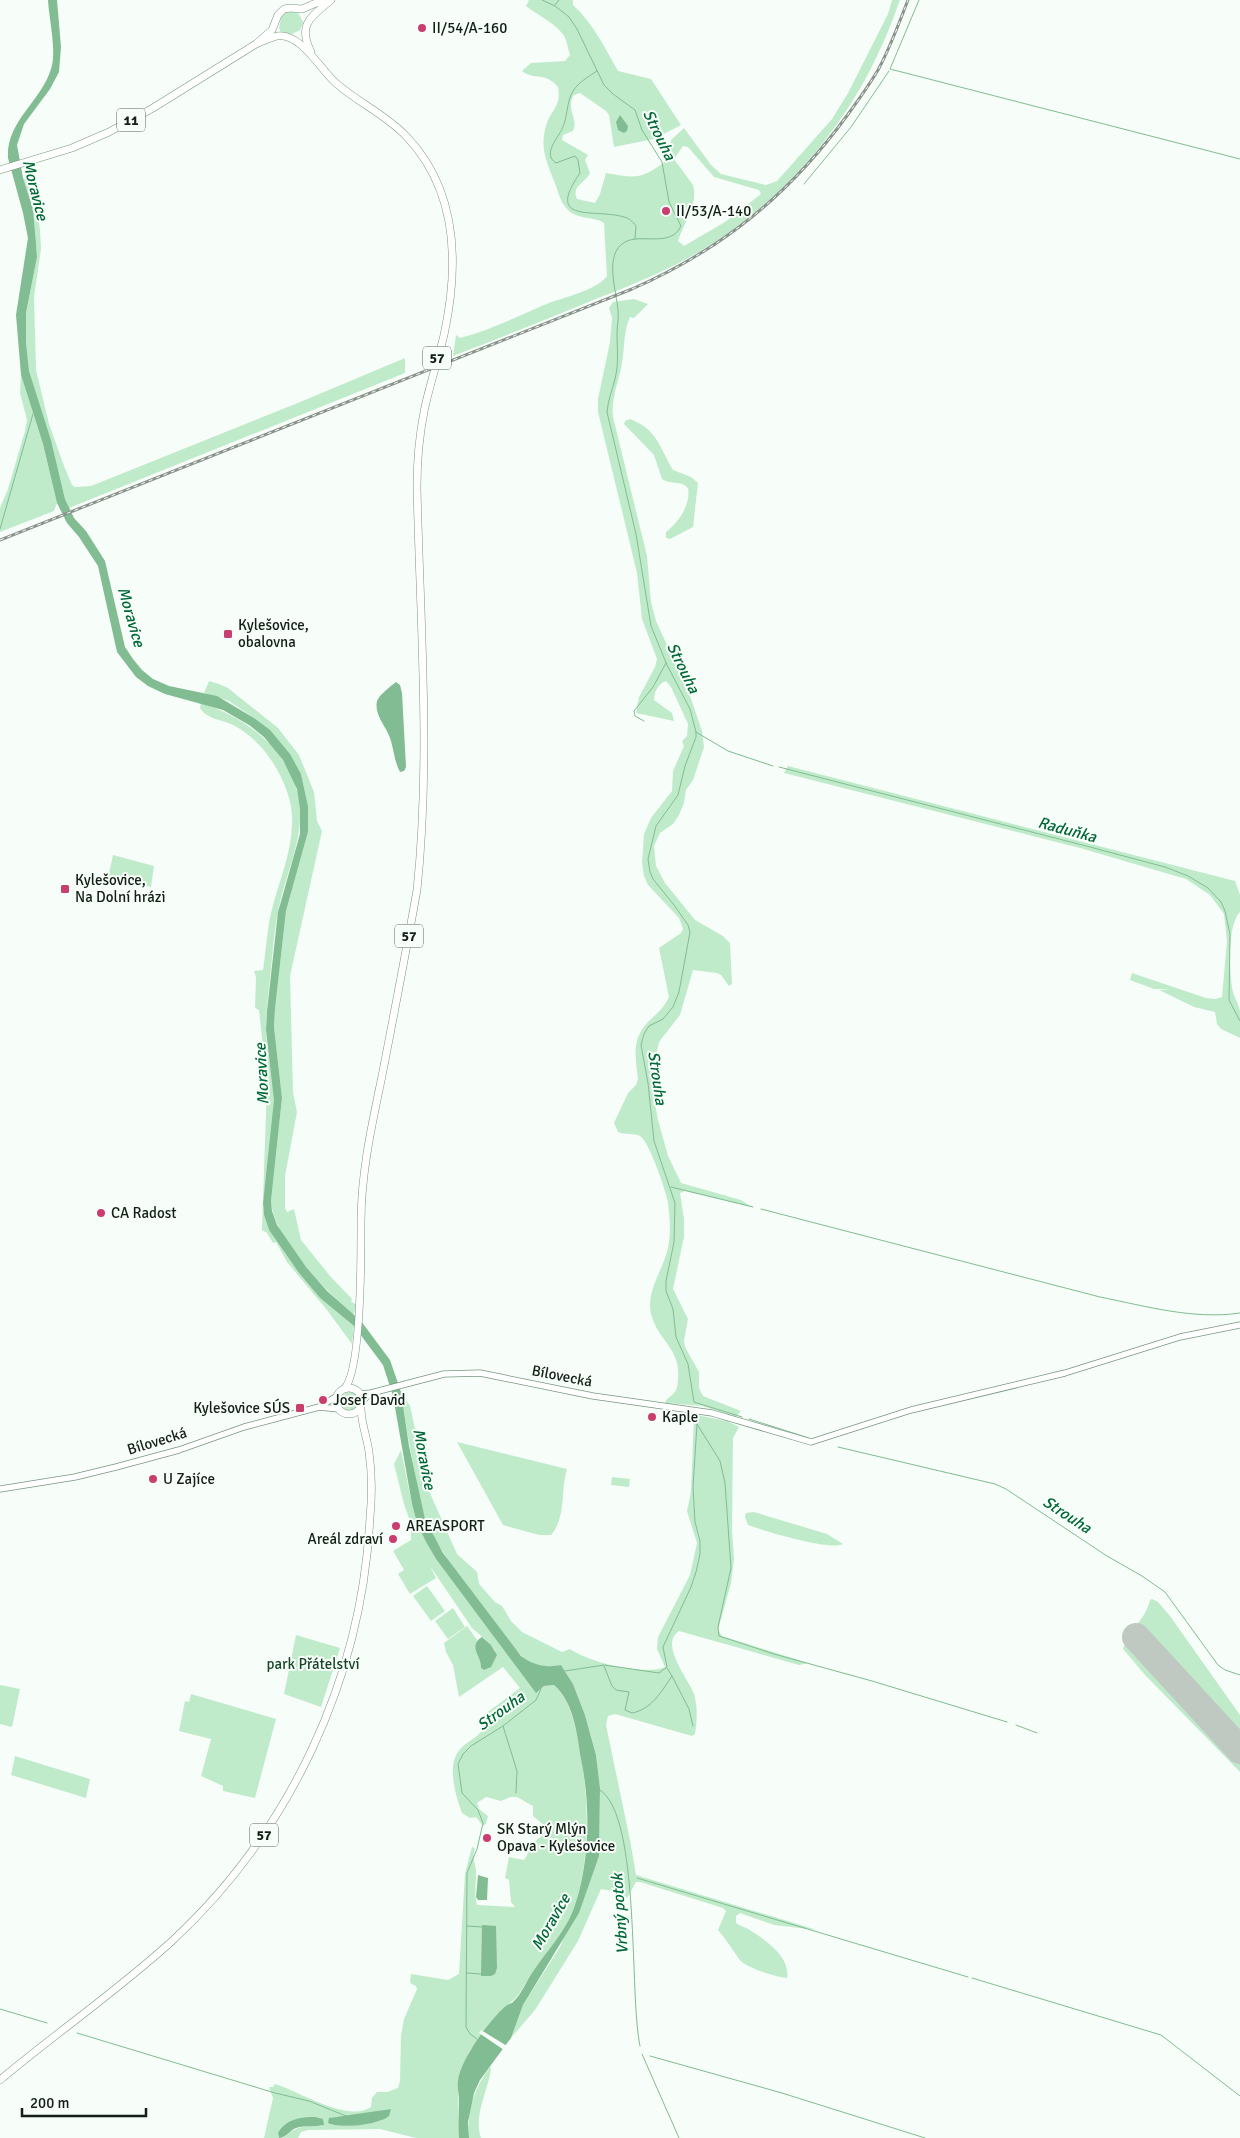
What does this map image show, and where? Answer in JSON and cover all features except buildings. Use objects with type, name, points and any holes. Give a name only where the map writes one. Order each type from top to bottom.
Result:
[{"type":"main road","name":"11","points":[[2,171],[72,148],[109,132],[154,108],[256,44],[270,32],[278,15],[284,9],[304,9],[323,0]]},
{"type":"main road","name":"11","points":[[256,44],[276,37],[299,36],[312,14],[331,0]]},
{"type":"main road","points":[[297,9],[303,14],[306,27]]},
{"type":"main road","points":[[276,22],[277,31],[286,38]]},
{"type":"main road","name":"57","points":[[306,27],[305,38],[318,65]]},
{"type":"main road","name":"57","points":[[286,38],[300,44],[342,88],[390,120],[415,146],[429,165],[439,186],[448,211],[452,238],[453,273],[450,304],[424,411],[418,453],[417,487],[424,783],[422,844],[417,890],[365,1169],[361,1217],[359,1308],[355,1350],[349,1382],[344,1390]]},
{"type":"main road","name":"Bílovecká","points":[[360,1398],[371,1393],[454,1372],[480,1373],[585,1395],[706,1412],[800,1440],[815,1442],[916,1409],[1065,1373],[1180,1337],[1240,1325]]},
{"type":"main road","name":"57","points":[[0,2080],[142,1967],[184,1929],[238,1869],[269,1827],[306,1763],[327,1716],[344,1668],[357,1618],[366,1569],[371,1478],[355,1350]]},
{"type":"main road","points":[[344,1390],[350,1388],[360,1398],[356,1412],[350,1414]]},
{"type":"main road","name":"Bílovecká","points":[[0,1490],[75,1477],[179,1450],[249,1425],[319,1407],[344,1390]]},
{"type":"main road","points":[[337,1396],[336,1404],[339,1409]]},
{"type":"main road","name":"Bílovecká","points":[[319,1407],[339,1409],[350,1414]]},
{"type":"main road","name":"57","points":[[350,1414],[357,1420],[365,1434]]},
{"type":"green space","points":[[529,0],[573,0],[573,5],[593,28],[618,71],[651,79],[681,125],[654,139],[614,147],[609,115],[606,111],[580,93],[574,95],[571,104],[574,122],[573,131],[563,135],[562,140],[588,155],[585,160],[590,173],[577,188],[576,194],[577,199],[595,203],[600,194],[606,173],[638,176],[650,172],[666,161],[671,140],[684,128],[711,165],[721,174],[766,185],[777,181],[832,119],[848,93],[888,14],[892,0],[900,0],[877,56],[861,87],[842,116],[798,172],[746,220],[718,240],[664,270],[453,356],[456,335],[460,338],[492,327],[586,290],[595,286],[607,276],[604,223],[596,219],[576,215],[566,207],[559,196],[545,157],[544,134],[557,104],[558,87],[549,79],[522,71],[531,63],[565,61],[570,55],[567,43],[557,28],[526,6]],"holes":[[[683,146],[688,147],[714,177],[759,190],[761,194],[725,222],[684,246],[678,241],[692,207],[694,192],[693,185],[674,159]]]},
{"type":"green space","points":[[290,10],[299,14],[303,22],[300,30],[292,34],[281,32],[279,28],[282,14]]},
{"type":"green space","points":[[23,178],[33,182],[40,230],[41,249],[34,297],[36,370],[49,424],[64,466],[72,485],[75,487],[91,486],[405,358],[405,373],[69,508],[65,499],[51,440],[29,372],[26,313],[37,257],[33,209]]},
{"type":"green space","points":[[634,299],[648,304],[634,318],[630,317],[628,323],[622,363],[614,396],[613,417],[647,556],[651,602],[656,621],[689,693],[702,731],[704,747],[693,780],[686,790],[684,803],[679,815],[673,824],[660,833],[654,846],[656,866],[665,883],[695,920],[723,936],[730,943],[732,984],[729,986],[721,975],[717,973],[693,970],[680,1015],[659,1042],[656,1055],[655,1104],[668,1156],[681,1183],[741,1200],[752,1207],[685,1191],[680,1193],[684,1219],[684,1237],[673,1289],[688,1319],[684,1341],[685,1347],[699,1372],[699,1388],[703,1396],[741,1411],[736,1417],[702,1406],[665,1403],[677,1388],[678,1368],[673,1353],[655,1325],[650,1308],[650,1299],[666,1257],[669,1243],[668,1203],[657,1167],[644,1140],[638,1135],[618,1132],[614,1123],[628,1093],[636,1085],[638,1079],[636,1047],[640,1033],[659,1012],[669,997],[659,948],[681,933],[683,929],[679,918],[648,885],[642,863],[644,834],[651,818],[672,791],[673,771],[684,746],[682,741],[687,736],[688,724],[671,687],[666,681],[657,689],[654,700],[672,713],[674,721],[636,713],[639,697],[655,667],[657,659],[642,619],[637,573],[598,412],[598,399],[610,342],[612,318],[609,308],[613,302]]},
{"type":"green space","points":[[21,375],[43,444],[57,503],[54,511],[0,532],[0,508],[8,489],[27,420],[20,393]]},
{"type":"green space","points":[[630,419],[639,423],[652,434],[673,470],[691,477],[698,483],[693,527],[670,539],[666,538],[666,532],[675,523],[686,506],[688,488],[682,484],[662,479],[654,455],[624,424],[625,421]]},
{"type":"green space","points":[[209,681],[228,688],[278,728],[299,755],[314,792],[317,821],[322,831],[290,976],[293,1092],[297,1112],[285,1176],[285,1208],[287,1212],[294,1209],[301,1240],[356,1305],[354,1315],[329,1292],[291,1248],[274,1216],[271,1201],[282,1098],[274,1027],[275,1009],[286,911],[308,832],[308,806],[301,774],[254,718],[229,701],[204,693]]},
{"type":"green space","points":[[201,703],[245,724],[271,745],[290,772],[300,803],[300,819],[295,851],[281,897],[277,920],[267,1007],[266,1030],[274,1101],[263,1203],[264,1215],[269,1230],[299,1273],[320,1298],[354,1326],[352,1344],[327,1310],[287,1262],[276,1242],[273,1243],[267,1233],[262,1230],[267,1085],[259,1010],[255,1008],[256,977],[254,971],[263,970],[268,927],[291,836],[291,804],[279,774],[262,748],[237,727],[207,715],[200,708]]},
{"type":"green space","points":[[788,766],[1235,881],[1240,895],[1240,912],[1233,927],[1230,962],[1233,992],[1240,1011],[1240,1038],[1221,1029],[1217,1024],[1215,1012],[1194,1007],[1159,990],[1170,989],[1154,989],[1130,980],[1132,973],[1206,998],[1215,999],[1222,997],[1227,941],[1224,914],[1210,895],[1186,879],[1080,848],[784,773]]},
{"type":"green space","points":[[113,855],[154,866],[151,887],[108,878]]},
{"type":"green space","points":[[346,1392],[354,1392],[359,1397],[357,1408],[346,1410],[341,1405],[341,1397]]},
{"type":"green space","points":[[401,1392],[410,1406],[429,1491],[457,1554],[477,1572],[479,1584],[495,1602],[502,1606],[511,1621],[522,1632],[562,1652],[570,1649],[590,1659],[631,1669],[644,1670],[665,1667],[657,1649],[658,1637],[690,1575],[697,1543],[687,1511],[691,1492],[694,1419],[691,1414],[727,1421],[739,1427],[733,1438],[732,1530],[734,1559],[731,1583],[718,1630],[722,1636],[808,1663],[799,1665],[679,1631],[674,1637],[672,1644],[673,1652],[694,1694],[697,1714],[695,1734],[692,1736],[615,1714],[608,1716],[606,1725],[636,1875],[817,1930],[774,1925],[740,1913],[736,1916],[736,1923],[763,1939],[781,1956],[787,1970],[787,1978],[754,1969],[739,1959],[718,1930],[726,1911],[723,1908],[640,1882],[636,1882],[627,1898],[619,1892],[601,1889],[578,1941],[535,2010],[511,2038],[523,2005],[560,1947],[599,1856],[600,1788],[596,1755],[585,1715],[573,1684],[561,1665],[538,1665],[531,1663],[521,1655],[490,1620],[473,1597],[425,1520],[420,1505]]},
{"type":"green space","points":[[457,1442],[567,1469],[561,1512],[556,1528],[551,1535],[539,1535],[503,1525]]},
{"type":"green space","points":[[401,1450],[417,1523],[436,1559],[536,1692],[544,1686],[554,1685],[568,1705],[574,1720],[585,1786],[587,1829],[583,1872],[572,1913],[564,1928],[519,1994],[507,2005],[470,2050],[462,2067],[458,2080],[459,2138],[416,2138],[380,2129],[308,2130],[301,2132],[298,2138],[283,2138],[301,2127],[323,2126],[299,2118],[285,2124],[278,2135],[279,2138],[264,2138],[273,2098],[269,2087],[273,2087],[275,2084],[336,2109],[349,2111],[361,2111],[371,2107],[372,2098],[377,2092],[387,2092],[398,2088],[400,2081],[401,2036],[404,2019],[417,1989],[416,1986],[410,1983],[411,1974],[448,1980],[459,1974],[465,1874],[472,1847],[475,1848],[475,1894],[477,1905],[515,1907],[511,1902],[509,1880],[505,1878],[509,1857],[524,1860],[534,1842],[542,1836],[545,1826],[533,1816],[533,1806],[517,1797],[510,1797],[501,1801],[486,1797],[477,1803],[479,1809],[488,1816],[486,1824],[483,1826],[476,1817],[470,1818],[462,1813],[454,1782],[453,1766],[455,1758],[460,1749],[482,1731],[483,1727],[477,1720],[520,1688],[503,1667],[459,1697],[453,1665],[446,1652],[444,1643],[467,1626],[477,1640],[475,1645],[481,1668],[484,1670],[495,1650],[472,1628],[430,1566],[436,1578],[410,1594],[398,1574],[404,1570],[393,1551],[411,1540],[411,1524],[394,1464]],"holes":[[[390,2109],[380,2121],[347,2126],[328,2123],[334,2117],[353,2116]]]},
{"type":"green space","points":[[612,1477],[630,1479],[629,1487],[611,1485]]},
{"type":"green space","points":[[754,1512],[827,1534],[843,1544],[825,1545],[812,1543],[748,1525],[745,1517],[746,1513]]},
{"type":"green space","points":[[427,1586],[445,1611],[431,1621],[413,1596]]},
{"type":"green space","points":[[1152,1599],[1158,1602],[1170,1616],[1240,1715],[1240,1772],[1146,1676],[1123,1649]]},
{"type":"green space","points":[[453,1608],[465,1627],[448,1639],[435,1621]]},
{"type":"green space","name":"park Přátelství","points":[[296,1635],[340,1648],[321,1707],[284,1694]]},
{"type":"green space","points":[[0,1685],[20,1689],[12,1727],[0,1724]]},
{"type":"green space","points":[[191,1694],[276,1719],[255,1798],[223,1791],[223,1786],[201,1776],[211,1739],[179,1731],[185,1701],[189,1702]]},
{"type":"green space","points":[[15,1756],[90,1779],[86,1798],[11,1775]]},
{"type":"green space","points":[[490,2067],[480,2112],[479,2130],[481,2138],[469,2138],[469,2118],[472,2101],[479,2084]]},
{"type":"shaded area","points":[[48,0],[57,0],[61,47],[59,72],[50,89],[24,124],[17,145],[23,178],[33,209],[37,257],[26,313],[29,371],[51,440],[65,499],[74,518],[86,531],[105,561],[125,647],[133,659],[153,679],[169,686],[217,696],[270,730],[290,754],[301,774],[308,806],[308,832],[286,911],[275,1009],[274,1027],[282,1098],[271,1201],[272,1211],[277,1225],[306,1267],[327,1291],[361,1321],[390,1360],[401,1392],[409,1446],[425,1519],[443,1553],[521,1656],[530,1662],[540,1665],[561,1665],[573,1684],[585,1715],[596,1755],[600,1788],[599,1856],[579,1913],[523,2005],[511,2038],[480,2080],[474,2093],[468,2122],[469,2138],[459,2138],[458,2083],[464,2062],[492,2020],[519,1995],[531,1974],[564,1928],[572,1913],[578,1895],[585,1857],[587,1817],[584,1778],[576,1729],[574,1719],[561,1692],[554,1685],[544,1686],[536,1693],[436,1559],[417,1523],[393,1396],[383,1365],[354,1326],[320,1298],[299,1273],[269,1230],[264,1215],[263,1203],[274,1100],[266,1030],[267,1011],[278,912],[300,834],[300,809],[297,789],[283,760],[264,737],[249,725],[223,710],[165,694],[148,686],[136,677],[117,652],[98,566],[79,537],[67,523],[57,503],[43,444],[21,375],[16,315],[28,238],[8,158],[12,133],[40,92],[53,62]]},
{"type":"shaded area","points":[[620,115],[628,126],[627,131],[624,133],[618,130],[616,122]]},
{"type":"shaded area","points":[[396,682],[400,685],[402,693],[406,767],[404,771],[400,772],[396,764],[390,738],[377,711],[377,701],[380,696]]},
{"type":"shaded area","points":[[482,1637],[491,1645],[497,1655],[491,1667],[484,1670],[481,1668],[475,1648],[478,1640]]},
{"type":"shaded area","points":[[478,1875],[488,1878],[487,1900],[478,1900],[476,1897]]},
{"type":"shaded area","points":[[482,1925],[496,1926],[497,1968],[495,1974],[491,1976],[481,1976]]},
{"type":"shaded area","points":[[391,2109],[389,2116],[368,2124],[341,2126],[328,2123],[329,2118]]},
{"type":"shaded area","points":[[315,2117],[323,2119],[324,2125],[296,2128],[284,2137],[279,2138],[278,2133],[281,2128],[289,2122],[299,2118]]},
{"type":"pier","points":[[481,2030],[507,2046],[504,2050],[479,2033]]},
{"type":"waterway","name":"Strouha","points":[[542,0],[555,6],[569,17],[577,29],[604,85],[635,110],[642,130],[662,162],[669,202],[681,226],[670,237],[625,242],[614,255],[613,274],[618,314],[617,362],[607,412],[636,534],[651,626],[667,665],[690,709],[696,732],[678,795],[656,826],[648,859],[653,879],[688,925],[690,932],[679,992],[673,1007],[663,1019],[649,1026],[644,1034],[641,1045],[648,1083],[654,1141],[675,1203],[674,1242],[666,1281],[666,1291],[673,1309],[676,1337],[688,1364],[694,1402],[742,1417]]},
{"type":"waterway","points":[[555,5],[559,0]]},
{"type":"waterway","points":[[919,0],[890,69],[1240,159]]},
{"type":"waterway","points":[[597,71],[581,82],[573,91],[564,124],[552,146],[550,155],[556,163],[575,156],[578,160],[580,173],[570,189],[568,201],[570,207],[588,213],[628,218],[636,226],[635,239]]},
{"type":"waterway","points":[[804,184],[851,127],[889,71]]},
{"type":"waterway","points":[[0,529],[33,414]]},
{"type":"waterway","points":[[644,721],[635,716],[634,711],[653,687],[666,663]]},
{"type":"waterway","name":"Raduňka","points":[[696,732],[728,751],[773,766]]},
{"type":"waterway","name":"Raduňka","points":[[779,767],[1090,847],[1165,867],[1188,876],[1208,888],[1221,902],[1225,911],[1230,934],[1229,1000],[1240,1021]]},
{"type":"waterway","points":[[671,1187],[753,1207]]},
{"type":"waterway","points":[[761,1209],[1100,1297],[1187,1313],[1205,1315],[1240,1313]]},
{"type":"waterway","name":"Strouha","points":[[565,1671],[604,1665],[659,1673],[667,1667],[663,1647],[691,1587],[700,1554],[700,1541],[695,1522],[693,1487],[696,1413]]},
{"type":"waterway","name":"Strouha","points":[[749,1419],[809,1438]]},
{"type":"waterway","points":[[697,1424],[720,1461],[725,1483],[731,1568],[718,1627],[719,1636],[774,1654],[872,1681],[1007,1722]]},
{"type":"waterway","name":"Strouha","points":[[838,1447],[995,1484],[1006,1489],[1165,1592],[1218,1665],[1225,1670],[1240,1675]]},
{"type":"waterway","points":[[604,1666],[612,1686],[616,1690],[629,1692],[625,1710],[632,1713],[651,1704],[660,1694],[672,1676],[667,1668]]},
{"type":"waterway","points":[[672,1676],[689,1709],[693,1726]]},
{"type":"waterway","name":"Strouha","points":[[477,2039],[470,2034],[466,2027],[467,1873],[477,1849],[483,1823],[478,1810],[462,1793],[458,1764],[463,1754],[471,1746],[503,1726],[536,1700],[541,1689]]},
{"type":"waterway","points":[[1016,1725],[1037,1733]]},
{"type":"waterway","points":[[503,1726],[517,1771],[516,1793]]},
{"type":"waterway","name":"Vrbný potok","points":[[600,1790],[613,1806],[622,1834],[628,1869],[640,2046]]},
{"type":"waterway","points":[[637,1878],[968,1977]]},
{"type":"waterway","points":[[467,1926],[482,1927]]},
{"type":"waterway","points":[[467,1973],[481,1974]]},
{"type":"waterway","points":[[972,1978],[1161,2035],[1240,2096]]},
{"type":"waterway","points":[[0,2009],[47,2023]]},
{"type":"waterway","points":[[77,2033],[275,2093],[309,2101],[346,2116]]},
{"type":"waterway","name":"Vrbný potok","points":[[642,2054],[679,2138]]},
{"type":"waterway","points":[[650,2056],[782,2093],[925,2138]]},
{"type":"runway","points":[[1136,1637],[1240,1750]]},
{"type":"railway","points":[[0,540],[632,289],[695,257],[751,218],[801,172],[824,145],[854,106],[878,70],[908,0]]},
{"type":"place","name":"II/54/A-160","points":[[422,28]]},
{"type":"place","name":"II/53/A-140","points":[[666,211]]},
{"type":"place","name":"Kylešovice, obalovna","points":[[228,634]]},
{"type":"place","name":"Kylešovice, Na Dolní hrázi","points":[[65,889]]},
{"type":"place","name":"CA Radost","points":[[101,1213]]},
{"type":"place","name":"Josef David","points":[[323,1400]]},
{"type":"place","name":"Kylešovice SÚS","points":[[300,1408]]},
{"type":"place","name":"Kaple","points":[[652,1417]]},
{"type":"place","name":"U Zajíce","points":[[153,1479]]},
{"type":"place","name":"AREASPORT","points":[[396,1526]]},
{"type":"place","name":"Areál zdraví","points":[[393,1539]]},
{"type":"place","name":"SK Starý Mlýn Opava - Kylešovice","points":[[487,1838]]},
{"type":"water label","name":"Moravice","points":[[35,190]]},
{"type":"water label","name":"Moravice","points":[[131,617]]},
{"type":"water label","name":"Moravice","points":[[262,1074]]},
{"type":"water label","name":"Moravice","points":[[424,1459]]},
{"type":"water label","name":"Moravice","points":[[551,1922]]}]
